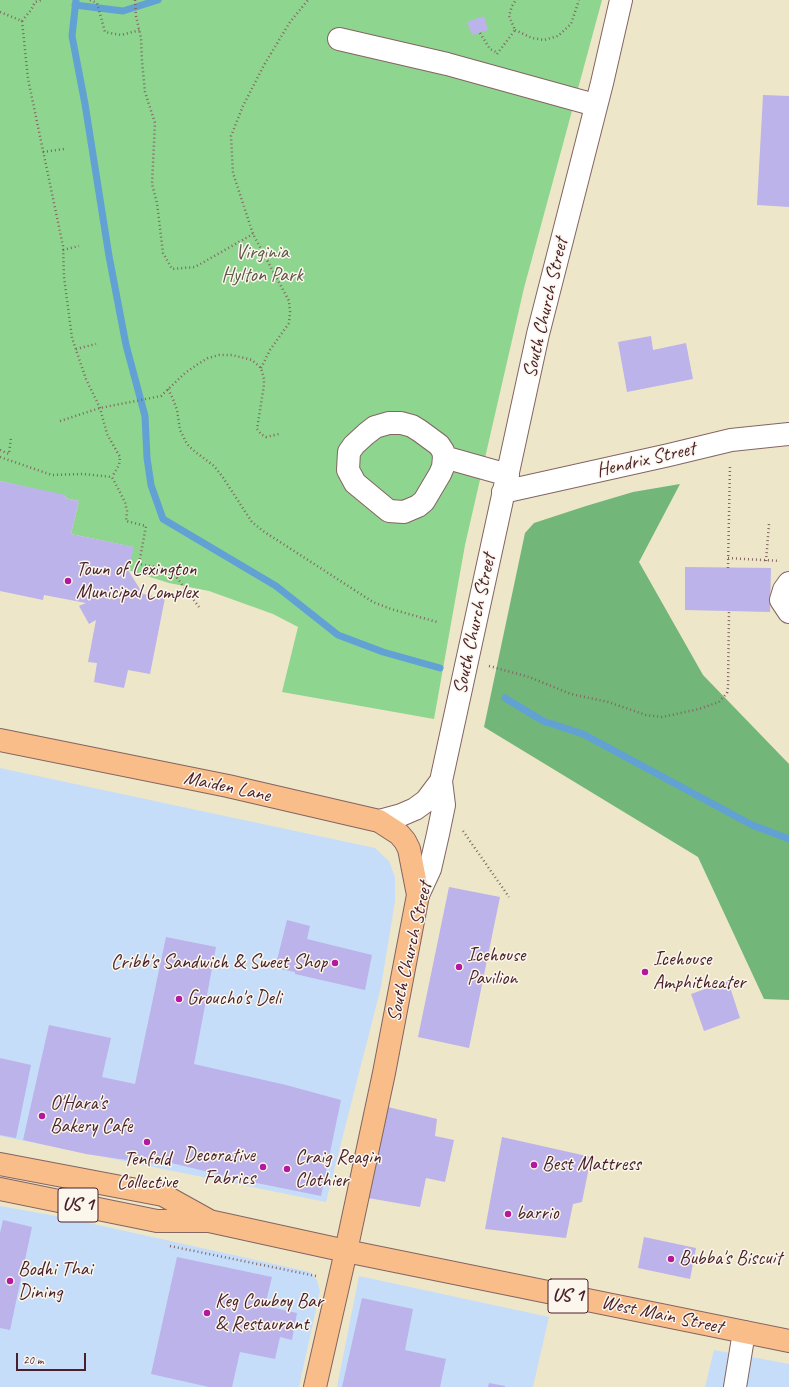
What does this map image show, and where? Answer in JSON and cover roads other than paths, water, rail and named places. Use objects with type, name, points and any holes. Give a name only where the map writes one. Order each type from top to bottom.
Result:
[{"type":"main road","name":"Maiden Lane","points":[[0,740],[221,785],[379,821]]},
{"type":"main road","points":[[379,821],[399,834],[405,841],[409,849],[418,895]]},
{"type":"main road","name":"South Church Street","points":[[315,1387],[386,1064],[418,895]]},
{"type":"main road","points":[[0,1164],[163,1195],[209,1221]]},
{"type":"main road","name":"US 1","points":[[0,1189],[157,1221],[209,1221],[346,1250]]},
{"type":"main road","name":"West Main Street","points":[[346,1250],[789,1341]]},
{"type":"street","name":"South Church Street","points":[[418,895],[430,869],[444,805],[441,782],[538,334],[621,0]]},
{"type":"street","points":[[340,39],[485,75],[595,105]]},
{"type":"street","points":[[389,423],[401,423],[412,426],[439,445],[443,451],[444,457],[443,467],[440,474],[424,501],[418,506],[404,512],[389,511],[384,508],[355,483],[348,470],[350,452],[354,445],[375,427],[389,423]]},
{"type":"street","name":"Hendrix Street","points":[[506,483],[648,460],[731,440],[789,434]]},
{"type":"street","points":[[444,457],[506,483]]},
{"type":"street","points":[[789,583],[784,590],[781,600],[789,612]]},
{"type":"street","name":"Maiden Lane","points":[[379,821],[401,815],[415,809],[426,801],[441,782]]},
{"type":"street","points":[[735,1387],[744,1332]]},
{"type":"waterway","points":[[76,0],[72,36],[85,104],[109,256],[126,345],[145,416],[147,458],[151,485],[163,519],[276,586],[338,635],[383,652],[440,668]]},
{"type":"waterway","points":[[75,5],[123,11],[158,0]]},
{"type":"waterway","points":[[505,698],[543,721],[583,734],[752,825],[789,839]]},
{"type":"place","name":"Town of Lexington Municipal Complex","points":[[68,581]]},
{"type":"place","name":"Cribb's Sandwich & Sweet Shop","points":[[335,963]]},
{"type":"place","name":"Icehouse Pavilion","points":[[459,967]]},
{"type":"place","name":"Icehouse Amphitheater","points":[[645,972]]},
{"type":"place","name":"Groucho's Deli","points":[[179,999]]},
{"type":"place","name":"O'Hara's Bakery Cafe","points":[[42,1116]]},
{"type":"place","name":"Tenfold Collective","points":[[147,1142]]},
{"type":"place","name":"Best Mattress","points":[[534,1165]]},
{"type":"place","name":"Decorative Fabrics","points":[[263,1167]]},
{"type":"place","name":"Craig Reagin Clothier","points":[[287,1169]]},
{"type":"place","name":"barrio","points":[[508,1214]]},
{"type":"place","name":"Bubba's Biscuit","points":[[671,1259]]},
{"type":"place","name":"Bodhi Thai Dining","points":[[10,1281]]},
{"type":"place","name":"Keg Cowboy Bar & Restaurant","points":[[207,1313]]},
{"type":"park label","name":"Virginia Hylton Park","points":[[262,264]]}]
